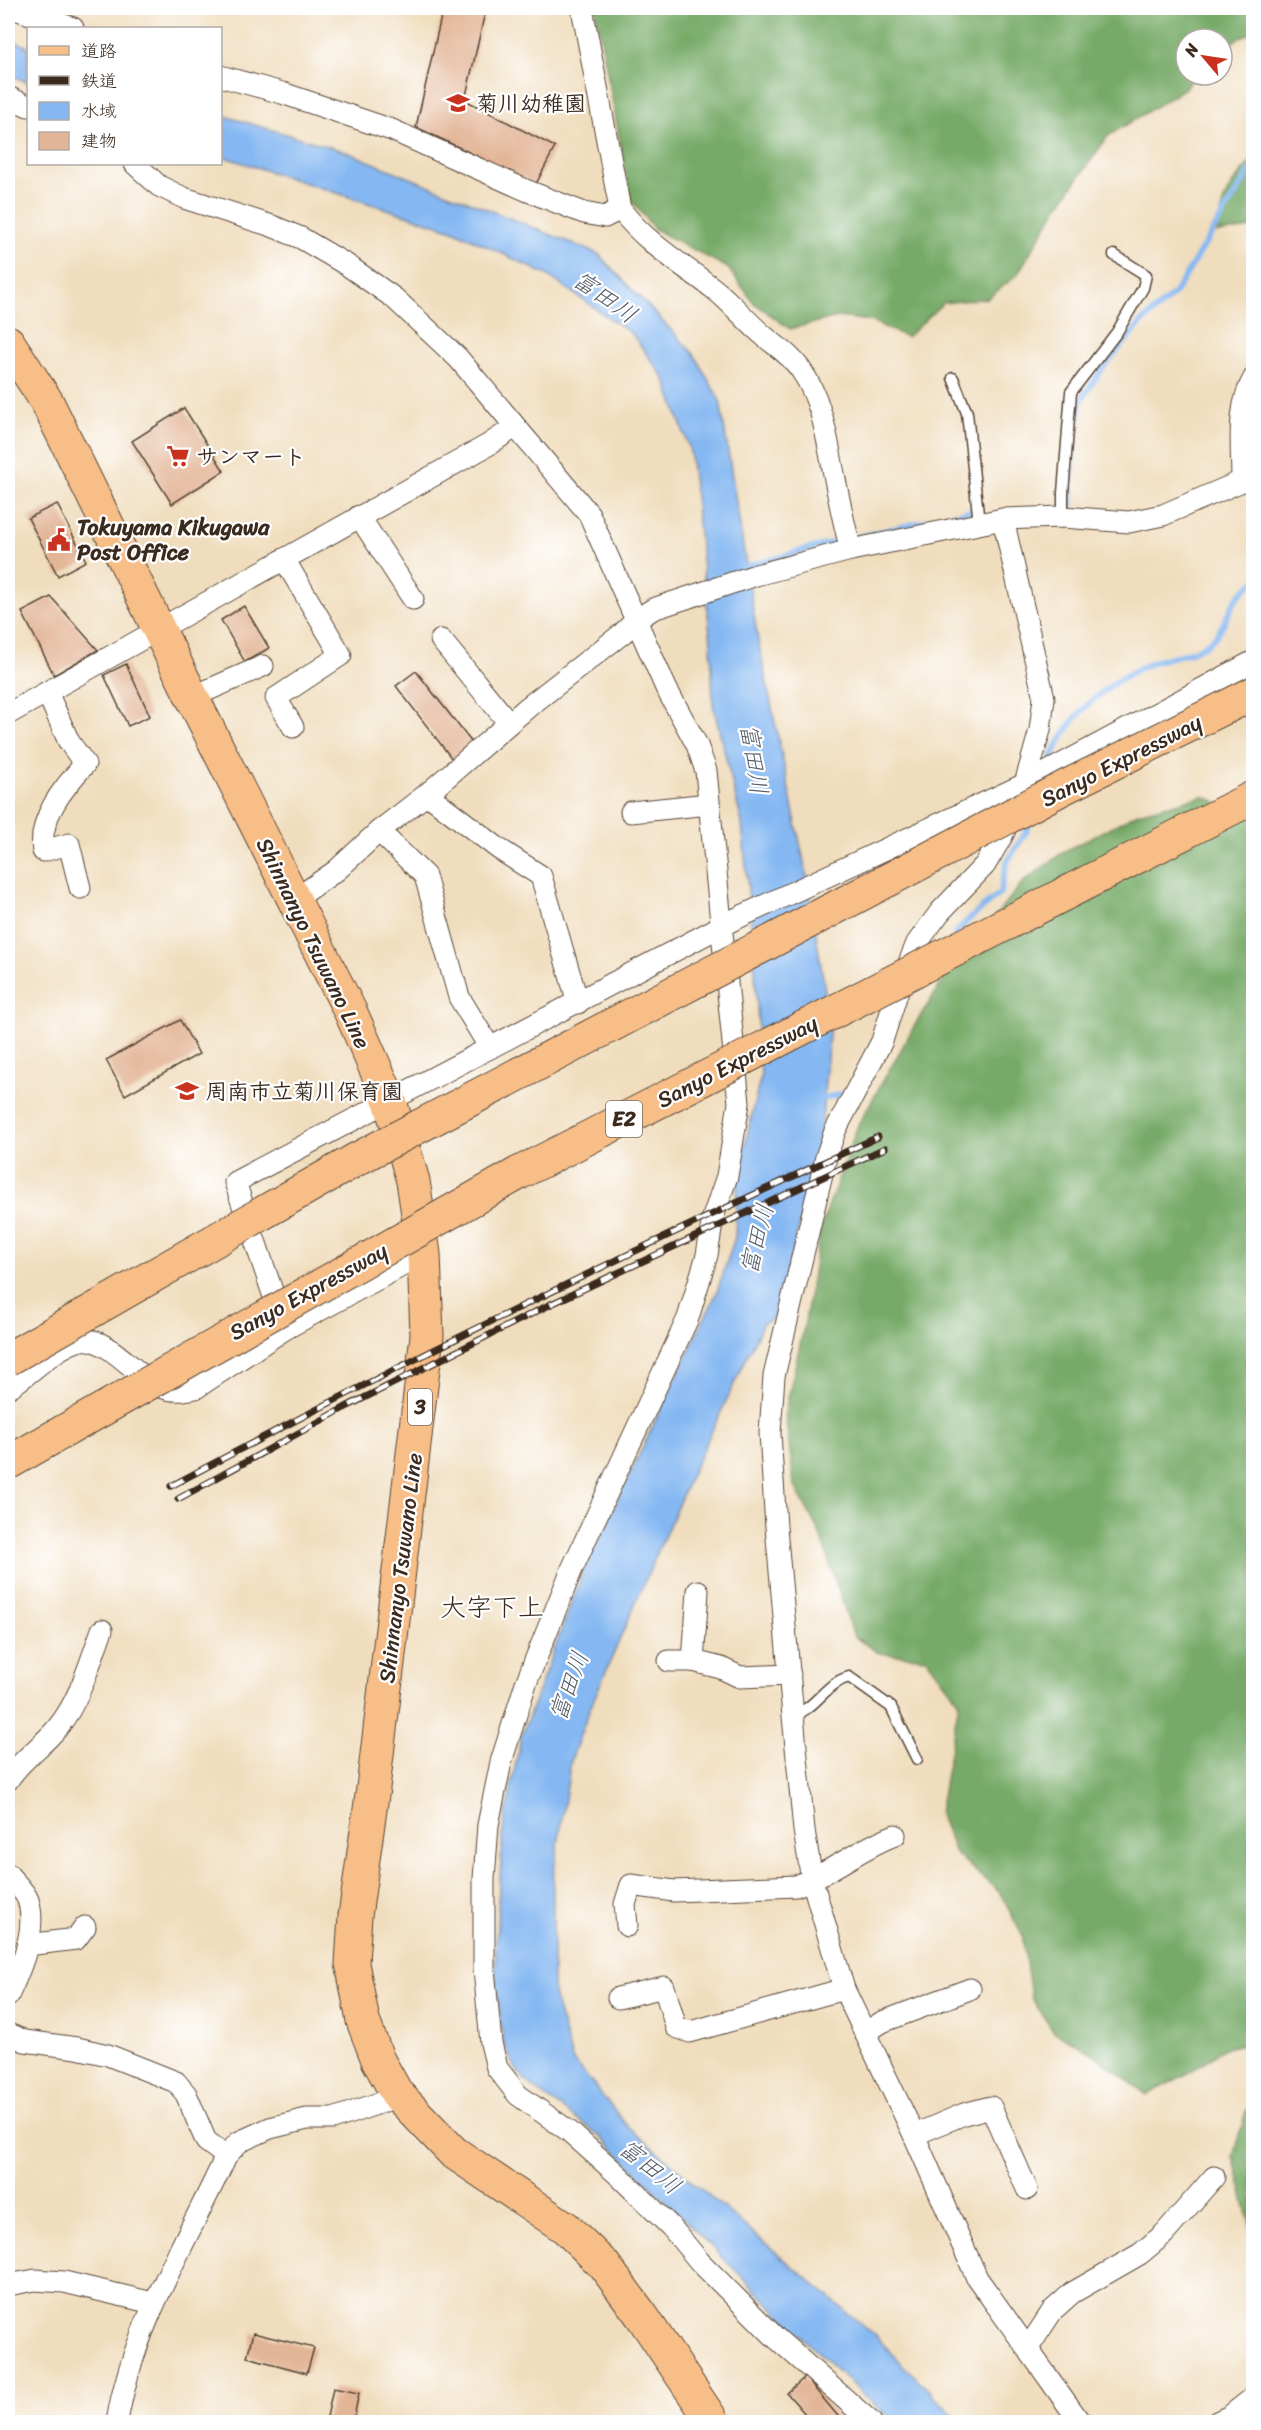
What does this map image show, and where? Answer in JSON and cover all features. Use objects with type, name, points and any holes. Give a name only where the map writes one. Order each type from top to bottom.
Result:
[{"type":"main road","name":"Shinnanyo Tsuwano Line","points":[[8,342],[47,402],[351,1013],[390,1101],[413,1181],[424,1254],[428,1336],[373,1788],[355,1916],[352,1963],[363,2021],[378,2060],[397,2094],[453,2152],[566,2228],[604,2265],[648,2325],[713,2422]]},
{"type":"main road","name":"Sanyo Expressway","points":[[8,1359],[357,1159],[1054,793],[1254,693]]},
{"type":"main road","name":"Sanyo Expressway","points":[[8,1463],[519,1173],[1254,797]]},
{"type":"street","points":[[12,8],[70,27]]},
{"type":"street","points":[[582,8],[620,209],[636,230],[660,251],[714,289],[764,336],[789,354],[802,371],[818,403],[824,424],[851,550]]},
{"type":"street","points":[[222,77],[282,93],[392,130],[528,191],[584,213],[605,217],[620,209]]},
{"type":"street","points":[[8,97],[27,106]]},
{"type":"street","points":[[136,165],[159,186],[184,198],[272,226],[301,238],[348,265],[394,298],[459,358],[589,514],[666,688],[697,745],[706,771],[726,924],[729,994],[739,1103],[727,1176],[713,1217],[707,1255],[688,1318],[572,1569],[526,1683],[501,1761],[488,1825],[484,1879],[484,1969],[491,2043],[497,2068],[518,2095],[570,2132],[617,2174],[671,2227],[700,2262],[775,2337],[871,2422]]},
{"type":"street","points":[[294,900],[337,870],[379,831],[427,794],[509,723],[623,633],[636,620],[653,609],[756,575],[851,550],[1003,519],[1063,517],[1129,522],[1163,515],[1248,480],[1242,417],[1248,387],[1254,378]]},
{"type":"street","points":[[8,714],[488,445],[515,427]]},
{"type":"street","points":[[359,516],[413,599]]},
{"type":"street","points":[[1003,519],[1044,698],[1040,730],[1025,784],[1002,836],[986,865],[940,912],[917,943],[899,987],[882,1041],[835,1131],[826,1157],[774,1376],[771,1422],[776,1527],[804,1830],[812,1880],[844,1989],[914,2135],[977,2278],[1080,2422]]},
{"type":"street","points":[[284,560],[341,655],[276,698],[293,726]]},
{"type":"street","points":[[441,640],[509,723]]},
{"type":"street","points":[[285,1329],[235,1182],[726,924],[1025,784],[1254,661]]},
{"type":"street","points":[[192,697],[263,666]]},
{"type":"street","points":[[47,692],[69,742],[85,764],[73,777],[51,810],[41,838],[43,851],[69,844],[80,888]]},
{"type":"street","points":[[427,794],[499,849],[541,876],[578,1003]]},
{"type":"street","points":[[630,812],[709,804]]},
{"type":"street","points":[[379,831],[425,876],[459,996],[490,1048]]},
{"type":"street","points":[[8,1388],[25,1378],[60,1348],[83,1340],[96,1341],[162,1388],[179,1391],[196,1388],[285,1329],[424,1254]]},
{"type":"street","points":[[693,1661],[698,1591]]},
{"type":"street","points":[[9,1770],[60,1725],[81,1685],[102,1630]]},
{"type":"street","points":[[669,1660],[693,1661],[721,1668],[740,1677],[790,1675]]},
{"type":"street","points":[[627,1926],[625,1904],[631,1885],[674,1892],[796,1886],[812,1880],[878,1842],[895,1835]]},
{"type":"street","points":[[8,1874],[28,1899],[30,1921],[20,1971],[8,1996]]},
{"type":"street","points":[[27,1945],[76,1939],[85,1927]]},
{"type":"street","points":[[618,1998],[664,1987],[676,2027],[690,2032],[844,1989]]},
{"type":"street","points":[[865,2033],[882,2022],[970,1989]]},
{"type":"street","points":[[8,2034],[25,2041],[108,2055],[176,2082],[186,2094],[206,2141],[226,2156]]},
{"type":"street","points":[[117,2422],[132,2359],[153,2303],[226,2156],[239,2142],[270,2128],[307,2119],[333,2119],[385,2101],[397,2094]]},
{"type":"street","points":[[914,2135],[964,2114],[991,2107],[1027,2189]]},
{"type":"street","points":[[1028,2348],[1053,2310],[1072,2293],[1148,2248],[1164,2235],[1214,2177]]},
{"type":"street","points":[[8,2285],[35,2280],[64,2282],[153,2303]]},
{"type":"street","points":[[1217,2422],[1230,2416],[1254,2397]]},
{"type":"lane","points":[[1063,517],[1071,392],[1117,332],[1143,288],[1146,275],[1114,255]]},
{"type":"lane","points":[[952,378],[968,413],[979,524]]},
{"type":"lane","points":[[793,1716],[802,1713],[838,1680],[849,1677],[891,1707],[917,1759]]},
{"type":"green space","points":[[595,8],[1253,8],[1254,31],[1234,41],[1234,27],[1174,27],[1174,87],[1186,87],[1184,89],[1108,136],[1055,211],[1017,275],[988,298],[943,303],[907,337],[871,321],[838,317],[790,329],[754,303],[728,268],[654,229],[631,200]]},
{"type":"green space","points":[[1253,160],[1253,225],[1251,228],[1217,233],[1227,193],[1237,177]]},
{"type":"green space","points":[[1203,796],[1253,818],[1253,2042],[1225,2048],[1190,2072],[1147,2095],[1092,2053],[1053,2031],[1031,1997],[1022,1935],[1000,1893],[955,1853],[939,1813],[959,1702],[926,1658],[879,1653],[854,1637],[820,1534],[794,1484],[785,1412],[805,1322],[820,1230],[858,1125],[942,982],[1023,882],[1065,851],[1138,813]]},
{"type":"green space","points":[[1253,2103],[1253,2235],[1233,2156],[1246,2111]]},
{"type":"water","points":[[8,38],[27,47],[27,82],[8,73]]},
{"type":"water","name":"富田川","points":[[222,115],[344,151],[598,254],[694,354],[720,401],[759,646],[806,872],[830,1022],[820,1142],[776,1317],[763,1323],[690,1477],[590,1708],[571,1760],[553,1877],[553,1994],[572,2059],[628,2127],[875,2336],[960,2422],[893,2422],[830,2364],[600,2136],[533,2088],[517,2071],[503,2041],[495,1977],[498,1902],[504,1824],[521,1737],[583,1572],[717,1292],[735,1237],[738,1175],[761,1075],[754,956],[742,823],[713,705],[711,642],[690,451],[665,379],[632,334],[547,275],[453,230],[222,156]]},
{"type":"building","points":[[443,8],[486,8],[465,100],[555,147],[536,184],[416,127]]},
{"type":"building","name":"サンマート","points":[[184,408],[224,471],[172,504],[132,441]]},
{"type":"building","points":[[57,504],[86,561],[58,576],[28,518]]},
{"type":"building","points":[[51,597],[98,650],[54,675],[22,612]]},
{"type":"building","points":[[244,606],[269,648],[245,662],[221,620]]},
{"type":"building","points":[[126,664],[150,716],[128,726],[104,675]]},
{"type":"building","points":[[416,671],[476,748],[456,764],[396,686]]},
{"type":"building","points":[[180,1020],[199,1054],[125,1095],[106,1060]]},
{"type":"building","points":[[253,2333],[314,2348],[307,2373],[247,2357]]},
{"type":"building","points":[[805,2377],[843,2422],[812,2422],[787,2393]]},
{"type":"building","points":[[333,2388],[359,2393],[353,2422],[326,2422]]},
{"type":"waterway","points":[[1071,505],[1073,456],[1080,402],[1103,367],[1142,322],[1175,293],[1254,164]]},
{"type":"waterway","points":[[739,569],[808,549],[974,510]]},
{"type":"waterway","points":[[1050,763],[1067,730],[1090,702],[1134,671],[1151,663],[1194,651],[1207,644],[1220,629],[1239,596],[1254,582]]},
{"type":"waterway","points":[[955,934],[1000,893],[1007,862],[1026,832],[1031,818]]},
{"type":"waterway","points":[[818,1097],[849,1093]]},
{"type":"railway","points":[[171,1486],[522,1306],[878,1137]]},
{"type":"railway","points":[[178,1499],[344,1408],[549,1305],[885,1148]]},
{"type":"place","name":"菊川幼稚園","points":[[458,103]]},
{"type":"place","name":"サンマート","points":[[178,456]]},
{"type":"place","name":"Tokuyama Kikugawa Post Office","points":[[59,540]]},
{"type":"place","name":"周南市立菊川保育園","points":[[187,1091]]},
{"type":"district","name":"大字下上","points":[[492,1607]]}]
